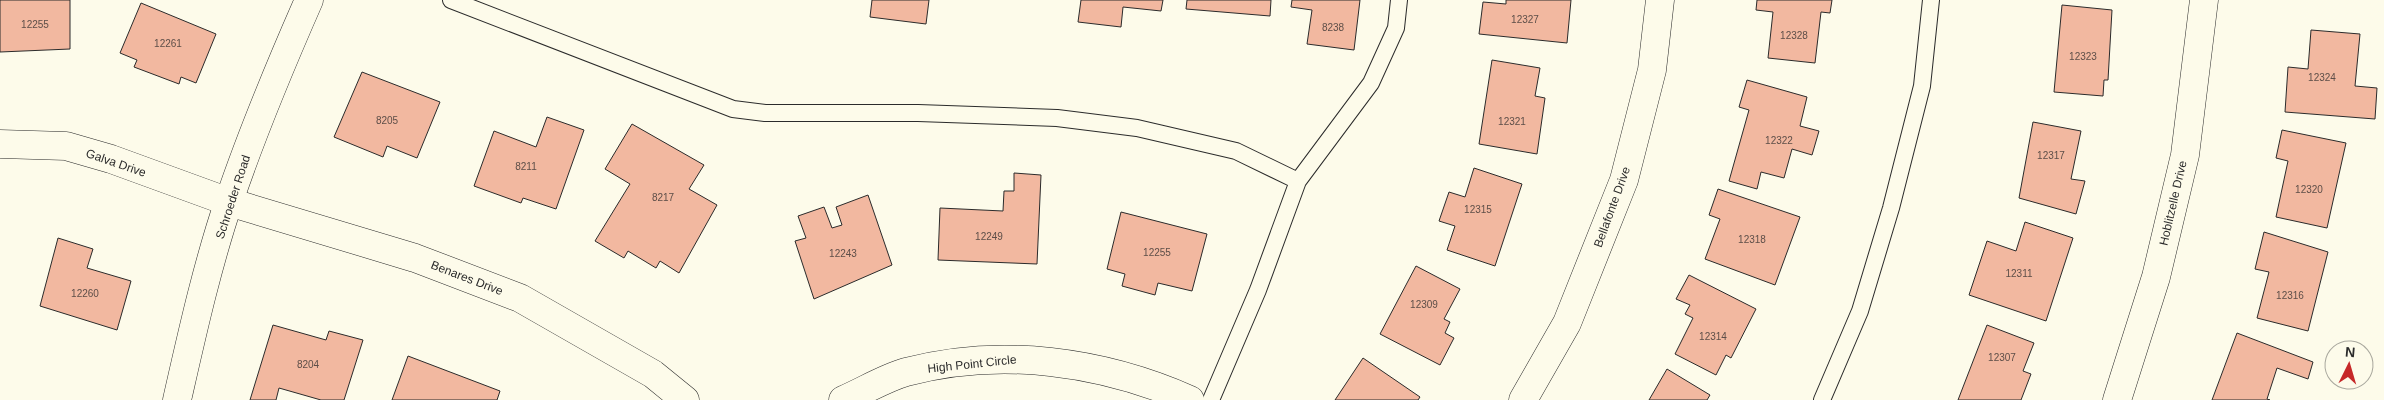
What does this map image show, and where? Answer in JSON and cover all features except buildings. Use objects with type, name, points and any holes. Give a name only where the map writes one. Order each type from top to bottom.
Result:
[{"type":"street","name":"Schroeder Road","points":[[177,400],[193,326],[229,202],[268,95],[309,0]]},
{"type":"street","name":"Bellafonte Drive","points":[[1523,400],[1567,323],[1624,180],[1652,70],[1660,0]]},
{"type":"street","name":"Hoblitzelle Drive","points":[[2116,400],[2156,277],[2185,155],[2204,0]]},
{"type":"street","name":"Galva Drive","points":[[0,144],[66,146],[110,159],[229,202]]},
{"type":"street","name":"Benares Drive","points":[[229,202],[414,258],[520,298],[653,374],[685,400]]},
{"type":"street","name":"High Point Circle","points":[[843,400],[906,372],[963,362],[1023,358],[1086,366],[1158,386],[1190,400]]},
{"type":"lane","points":[[451,0],[733,109],[765,113],[918,113],[1057,118],[1137,128],[1236,151],[1298,181]]},
{"type":"lane","points":[[1211,400],[1258,290],[1298,181],[1370,83],[1396,28],[1400,0]]},
{"type":"lane","points":[[1822,400],[1860,312],[1890,208],[1922,86],[1931,0]]}]
